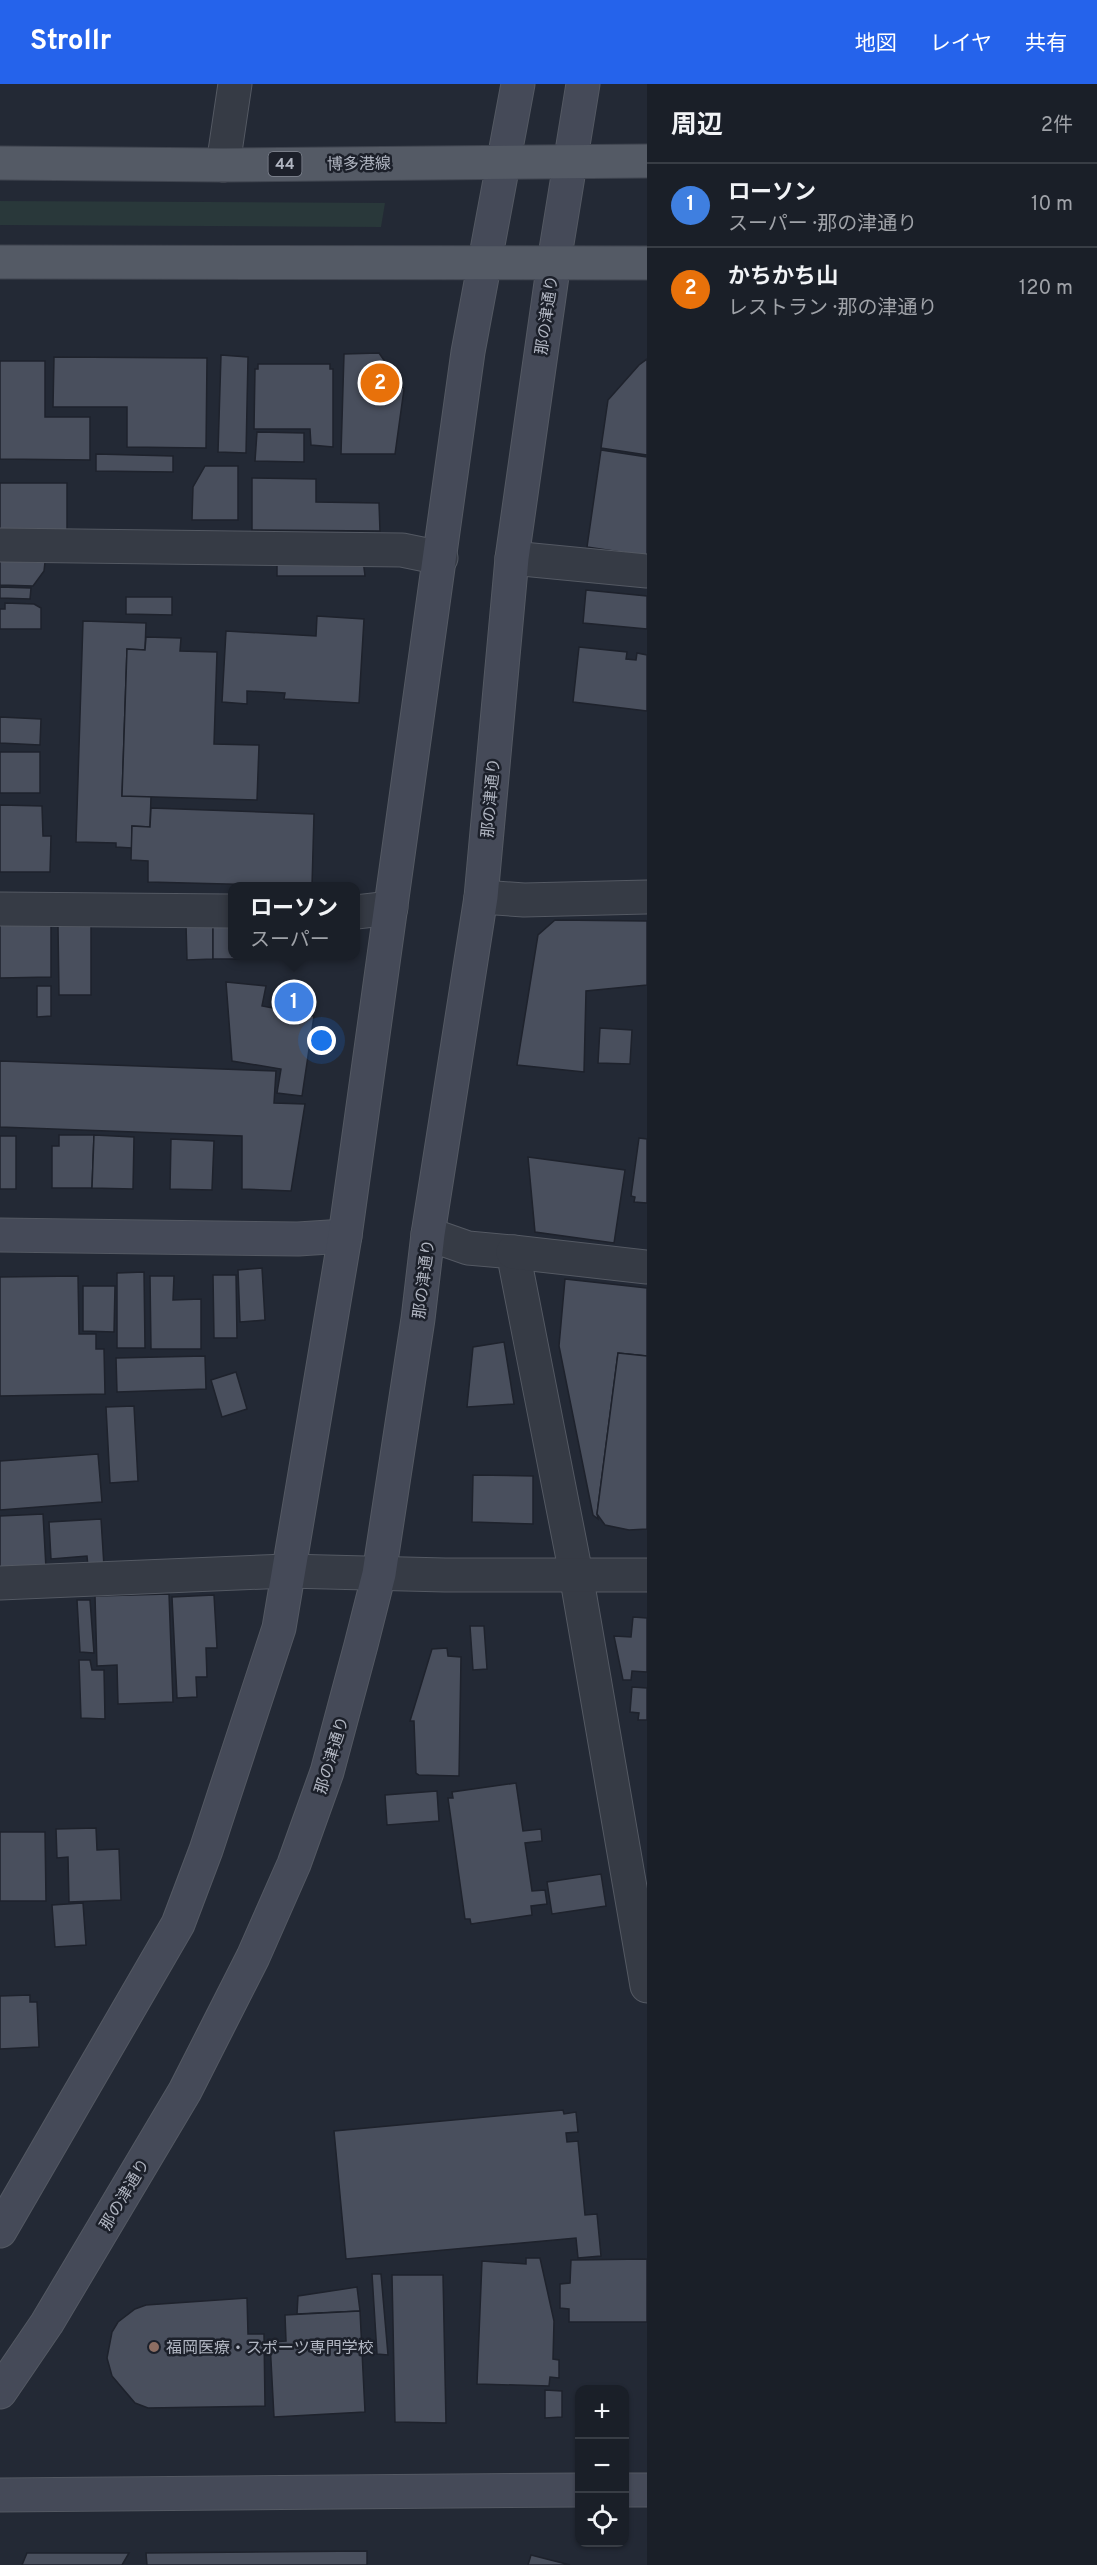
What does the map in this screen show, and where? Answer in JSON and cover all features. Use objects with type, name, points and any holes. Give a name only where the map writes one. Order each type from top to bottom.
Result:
[{"type":"main road","points":[[3,2219],[37,2170],[178,1924],[206,1850],[279,1628],[345,1236],[468,352],[518,84]]},
{"type":"main road","name":"那の津通り","points":[[0,2392],[47,2323],[185,2091],[253,1957],[294,1864],[327,1772],[379,1574],[418,1319],[428,1234],[481,897],[512,558],[554,262],[583,84]]},
{"type":"main road","name":"博多港線","points":[[0,163],[223,165],[647,161]]},
{"type":"main road","points":[[0,262],[647,263]]},
{"type":"main road","points":[[0,1235],[298,1239],[345,1236]]},
{"type":"main road","points":[[0,2495],[575,2490]]},
{"type":"main road","points":[[629,2490],[647,2490]]},
{"type":"street","points":[[223,165],[235,84]]},
{"type":"street","points":[[0,545],[402,550],[441,558]]},
{"type":"street","points":[[512,558],[647,571]]},
{"type":"street","points":[[481,897],[524,900],[647,897]]},
{"type":"street","points":[[360,912],[391,908]]},
{"type":"street","points":[[0,909],[228,911]]},
{"type":"street","points":[[428,1234],[468,1248],[647,1267]]},
{"type":"street","points":[[513,1252],[576,1574],[647,1986]]},
{"type":"street","points":[[0,1583],[287,1571],[379,1574],[647,1575]]},
{"type":"shaded area","points":[[0,201],[385,203],[381,227],[0,225]]},
{"type":"building","points":[[379,353],[404,389],[395,454],[341,454],[344,354]]},
{"type":"building","points":[[221,355],[248,357],[246,453],[218,452]]},
{"type":"building","points":[[54,357],[207,358],[206,448],[127,447],[127,407],[53,407]]},
{"type":"building","points":[[647,359],[647,455],[601,448],[608,400]]},
{"type":"building","points":[[0,361],[45,361],[45,417],[90,417],[90,460],[0,459]]},
{"type":"building","points":[[258,364],[330,364],[330,369],[333,369],[333,447],[311,445],[310,429],[254,429],[255,369],[258,369]]},
{"type":"building","points":[[257,432],[304,433],[304,462],[255,461]]},
{"type":"building","points":[[601,450],[647,457],[647,556],[587,547]]},
{"type":"building","points":[[96,454],[173,456],[173,472],[96,471]]},
{"type":"building","points":[[205,466],[238,466],[238,520],[192,520],[193,487]]},
{"type":"building","points":[[252,478],[316,479],[316,502],[379,503],[380,531],[252,530]]},
{"type":"building","points":[[0,483],[67,483],[67,536],[0,536]]},
{"type":"building","points":[[0,560],[45,562],[44,571],[33,586],[0,585]]},
{"type":"building","points":[[363,560],[365,576],[277,576],[277,561]]},
{"type":"building","points":[[0,587],[31,588],[30,599],[0,598]]},
{"type":"building","points":[[586,590],[647,596],[647,629],[583,623]]},
{"type":"building","points":[[126,597],[172,597],[172,615],[126,614]]},
{"type":"building","points":[[5,603],[34,604],[41,608],[41,629],[0,629],[0,609],[5,609]]},
{"type":"building","points":[[317,616],[364,619],[359,703],[284,699],[285,693],[247,691],[247,704],[222,702],[226,631],[316,636]]},
{"type":"building","points":[[83,621],[146,623],[145,650],[127,649],[122,796],[151,796],[150,827],[132,826],[132,848],[116,847],[116,843],[76,842]]},
{"type":"building","points":[[146,637],[181,638],[180,651],[217,652],[214,744],[259,745],[257,800],[122,796],[127,649],[145,650]]},
{"type":"building","points":[[579,647],[627,652],[626,659],[636,660],[637,653],[647,655],[647,711],[573,702]]},
{"type":"building","points":[[0,717],[41,719],[40,745],[0,743]]},
{"type":"building","points":[[0,752],[40,752],[40,793],[0,793]]},
{"type":"building","points":[[0,805],[42,806],[43,836],[51,836],[50,872],[0,872]]},
{"type":"building","points":[[151,808],[314,814],[312,882],[228,882],[228,884],[148,882],[148,861],[131,860],[132,826],[150,827]]},
{"type":"building","points":[[555,920],[647,921],[647,985],[586,991],[584,1072],[517,1065],[538,935]]},
{"type":"building","points":[[51,923],[51,977],[0,978],[0,924]]},
{"type":"building","points":[[186,924],[213,924],[213,959],[187,960]]},
{"type":"building","points":[[213,924],[228,924],[228,959],[213,959]]},
{"type":"building","points":[[91,925],[91,995],[59,995],[58,926]]},
{"type":"building","points":[[226,982],[266,986],[262,1006],[314,1016],[302,1096],[277,1093],[281,1069],[232,1061]]},
{"type":"building","points":[[37,986],[51,986],[51,1016],[37,1017]]},
{"type":"building","points":[[600,1028],[632,1030],[630,1064],[598,1063]]},
{"type":"building","points":[[0,1061],[276,1071],[274,1103],[305,1104],[291,1191],[242,1189],[242,1136],[0,1127]]},
{"type":"building","points":[[59,1135],[94,1135],[92,1188],[52,1188],[52,1146],[59,1146]]},
{"type":"building","points":[[94,1135],[134,1137],[133,1189],[92,1188]]},
{"type":"building","points":[[0,1136],[16,1136],[16,1189],[0,1189]]},
{"type":"building","points":[[639,1138],[647,1139],[647,1203],[634,1202],[635,1197],[631,1196]]},
{"type":"building","points":[[171,1139],[214,1141],[212,1190],[170,1189]]},
{"type":"building","points":[[528,1157],[625,1170],[614,1243],[535,1232]]},
{"type":"building","points":[[262,1268],[265,1320],[240,1322],[238,1270]]},
{"type":"building","points":[[144,1272],[145,1348],[117,1348],[117,1273]]},
{"type":"building","points":[[213,1275],[236,1275],[237,1338],[214,1338]]},
{"type":"building","points":[[78,1276],[79,1334],[96,1334],[96,1349],[104,1349],[105,1394],[0,1396],[0,1277]]},
{"type":"building","points":[[150,1276],[174,1276],[173,1300],[201,1299],[201,1349],[151,1349]]},
{"type":"building","points":[[565,1279],[647,1288],[647,1356],[618,1353],[598,1519],[593,1515],[559,1346]]},
{"type":"building","points":[[83,1286],[115,1286],[114,1332],[83,1331]]},
{"type":"building","points":[[504,1342],[514,1404],[467,1407],[473,1347]]},
{"type":"building","points":[[618,1353],[647,1356],[647,1529],[629,1530],[605,1525],[597,1514]]},
{"type":"building","points":[[205,1356],[206,1389],[117,1392],[116,1358]]},
{"type":"building","points":[[236,1372],[247,1409],[222,1417],[211,1380]]},
{"type":"building","points":[[134,1406],[138,1481],[110,1483],[106,1407]]},
{"type":"building","points":[[98,1454],[102,1502],[0,1510],[0,1461]]},
{"type":"building","points":[[473,1475],[533,1476],[533,1524],[472,1522]]},
{"type":"building","points":[[43,1514],[46,1568],[0,1570],[0,1516]]},
{"type":"building","points":[[101,1519],[104,1566],[88,1567],[87,1556],[51,1559],[49,1522]]},
{"type":"building","points":[[169,1594],[173,1702],[118,1704],[117,1665],[97,1666],[95,1596]]},
{"type":"building","points":[[214,1595],[217,1648],[206,1648],[207,1677],[196,1677],[197,1697],[177,1698],[172,1597]]},
{"type":"building","points":[[77,1600],[90,1600],[94,1653],[80,1652]]},
{"type":"building","points":[[633,1617],[647,1618],[647,1672],[632,1671],[631,1680],[623,1680],[614,1636],[631,1637]]},
{"type":"building","points":[[470,1626],[484,1626],[487,1669],[473,1670]]},
{"type":"building","points":[[447,1648],[448,1656],[461,1657],[459,1776],[419,1775],[416,1773],[414,1721],[410,1721],[432,1649]]},
{"type":"building","points":[[79,1660],[90,1660],[92,1670],[104,1670],[105,1719],[81,1718]]},
{"type":"building","points":[[632,1687],[647,1688],[647,1720],[638,1720],[639,1713],[630,1712]]},
{"type":"building","points":[[516,1783],[523,1831],[541,1829],[542,1841],[525,1843],[532,1891],[545,1890],[547,1904],[531,1906],[532,1915],[471,1924],[470,1919],[465,1919],[448,1798],[453,1798],[452,1792]]},
{"type":"building","points":[[437,1791],[439,1821],[387,1825],[385,1795]]},
{"type":"building","points":[[96,1828],[97,1850],[119,1849],[121,1900],[69,1902],[68,1857],[57,1858],[56,1829]]},
{"type":"building","points":[[0,1832],[45,1832],[46,1901],[0,1901]]},
{"type":"building","points":[[601,1874],[606,1906],[552,1914],[547,1882]]},
{"type":"building","points":[[83,1903],[86,1945],[55,1947],[52,1905]]},
{"type":"building","points":[[30,1995],[30,2002],[37,2002],[39,2047],[0,2049],[0,1996]]},
{"type":"building","points":[[563,2110],[564,2114],[576,2112],[578,2132],[566,2133],[567,2142],[578,2141],[585,2215],[597,2214],[601,2256],[578,2258],[576,2238],[346,2259],[334,2131]]},
{"type":"building","points":[[526,2258],[540,2258],[554,2321],[553,2359],[559,2360],[559,2378],[550,2377],[549,2386],[477,2384],[482,2261],[526,2264]]},
{"type":"building","points":[[647,2259],[647,2322],[569,2322],[569,2309],[560,2308],[560,2284],[570,2283],[571,2260]]},
{"type":"building","points":[[372,2274],[381,2274],[388,2355],[377,2354]]},
{"type":"building","points":[[392,2275],[443,2275],[446,2423],[395,2422]]},
{"type":"building","points":[[357,2287],[360,2311],[297,2314],[298,2296]]},
{"type":"building","points":[[247,2298],[248,2334],[264,2334],[265,2406],[148,2408],[135,2403],[112,2376],[107,2358],[112,2332],[118,2322],[135,2309],[146,2305]]},
{"type":"building","points":[[360,2311],[365,2412],[274,2417],[270,2342],[286,2341],[285,2315]]},
{"type":"building","points":[[545,2390],[562,2391],[562,2417],[545,2418]]},
{"type":"building","points":[[367,2551],[367,2565],[147,2565],[146,2553]]},
{"type":"building","points":[[27,2553],[129,2553],[122,2565],[22,2565]]},
{"type":"building","points":[[531,2555],[570,2565],[528,2565]]},
{"type":"place","name":"かちかち山","points":[[380,383]]},
{"type":"place","name":"ローソン","points":[[294,1002]]},
{"type":"place","name":"福岡医療・スポーツ専門学校","points":[[154,2347]]}]
